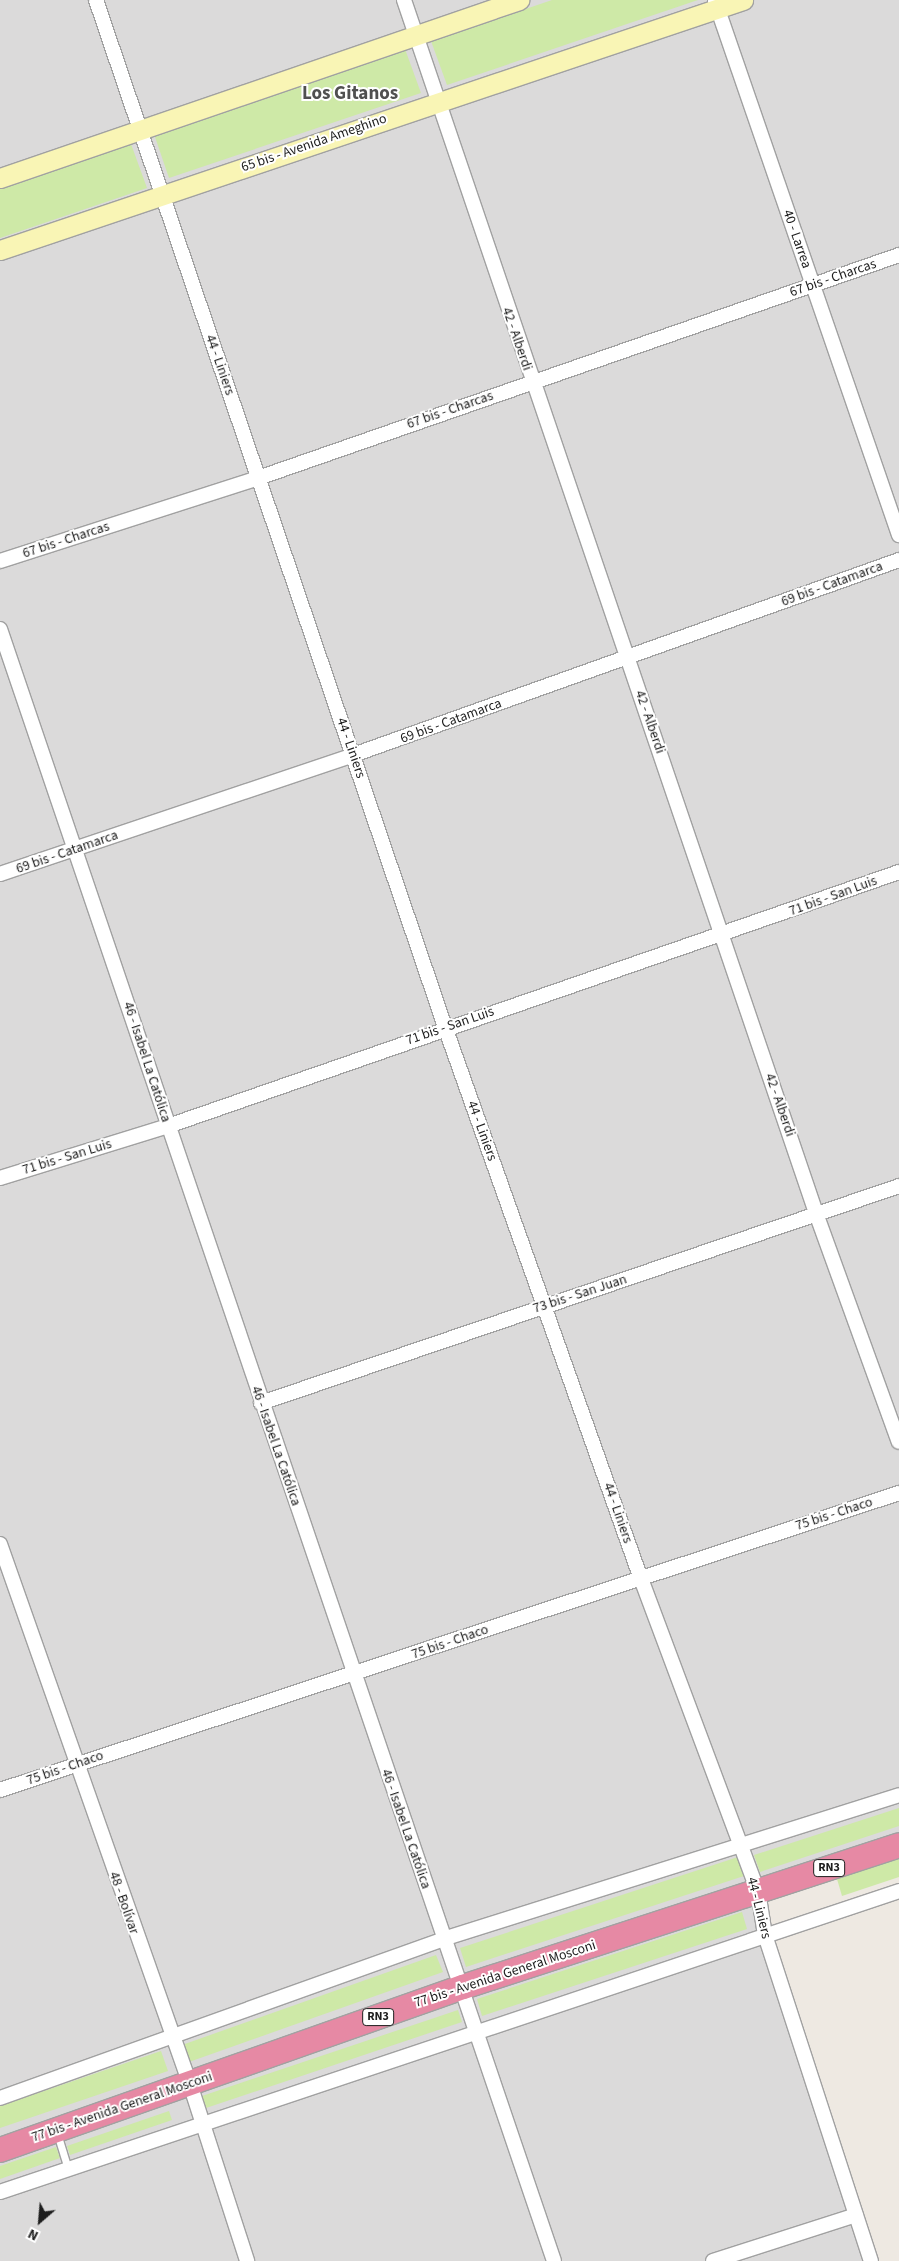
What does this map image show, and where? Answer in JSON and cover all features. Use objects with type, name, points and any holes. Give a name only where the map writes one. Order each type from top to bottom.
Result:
[{"type":"highway","name":"77 bis - Avenida General Mosconi","points":[[0,2150],[464,1987],[899,1846]]},
{"type":"main road","points":[[0,178],[138,129],[519,0]]},
{"type":"main road","name":"65 bis - Avenida Ameghino","points":[[0,250],[716,4],[743,0]]},
{"type":"street","name":"44 - Liniers","points":[[96,0],[138,129],[445,1027],[640,1576],[758,1891],[765,1935],[871,2261]]},
{"type":"street","name":"42 - Alberdi","points":[[404,0],[532,382],[818,1216],[899,1442]]},
{"type":"street","name":"40 - Larrea","points":[[716,4],[899,535]]},
{"type":"street","name":"67 bis - Charcas","points":[[0,561],[258,478],[899,255]]},
{"type":"street","name":"69 bis - Catamarca","points":[[0,874],[353,755],[899,560]]},
{"type":"street","name":"46 - Isabel La Católica","points":[[0,629],[77,848],[168,1126],[443,1939],[464,1987],[554,2261]]},
{"type":"street","name":"71 bis - San Luis","points":[[0,1178],[168,1126],[445,1027],[723,936],[899,872]]},
{"type":"street","name":"73 bis - San Juan","points":[[261,1403],[544,1305],[818,1216],[899,1186]]},
{"type":"street","name":"75 bis - Chaco","points":[[0,1790],[75,1763],[354,1674],[640,1576],[899,1492]]},
{"type":"street","name":"48 - Bolívar","points":[[0,1544],[170,2037],[190,2084],[247,2261]]},
{"type":"street","points":[[0,2098],[443,1939],[741,1848],[899,1795]]},
{"type":"street","points":[[0,2192],[477,2029],[899,1891]]},
{"type":"street","points":[[713,2261],[856,2215]]},
{"type":"lane","points":[[56,2130],[68,2168]]},
{"type":"shaded area","points":[[0,0],[899,0],[899,1845],[758,1891],[871,2261],[0,2261]]},
{"type":"green space","points":[[552,0],[698,0],[447,85],[431,41]]},
{"type":"green space","points":[[405,49],[421,93],[169,178],[154,134]]},
{"type":"green space","points":[[131,144],[147,188],[0,238],[0,188]]},
{"type":"green space","points":[[899,1808],[899,1826],[760,1872],[754,1855]]},
{"type":"green space","points":[[738,1857],[744,1876],[466,1967],[460,1948]]},
{"type":"green space","points":[[899,1859],[899,1877],[842,1896],[837,1879]]},
{"type":"green space","points":[[742,1912],[747,1929],[482,2016],[477,1999]]},
{"type":"green space","points":[[436,1955],[443,1972],[189,2062],[182,2045]]},
{"type":"green space","points":[[458,2010],[462,2022],[206,2108],[202,2096]]},
{"type":"green space","points":[[161,2051],[168,2071],[0,2128],[0,2106]]},
{"type":"green space","points":[[169,2111],[172,2120],[70,2155],[67,2146]]},
{"type":"green space","points":[[56,2147],[60,2158],[0,2179],[0,2166]]},
{"type":"district","name":"Los Gitanos","points":[[350,94]]}]
